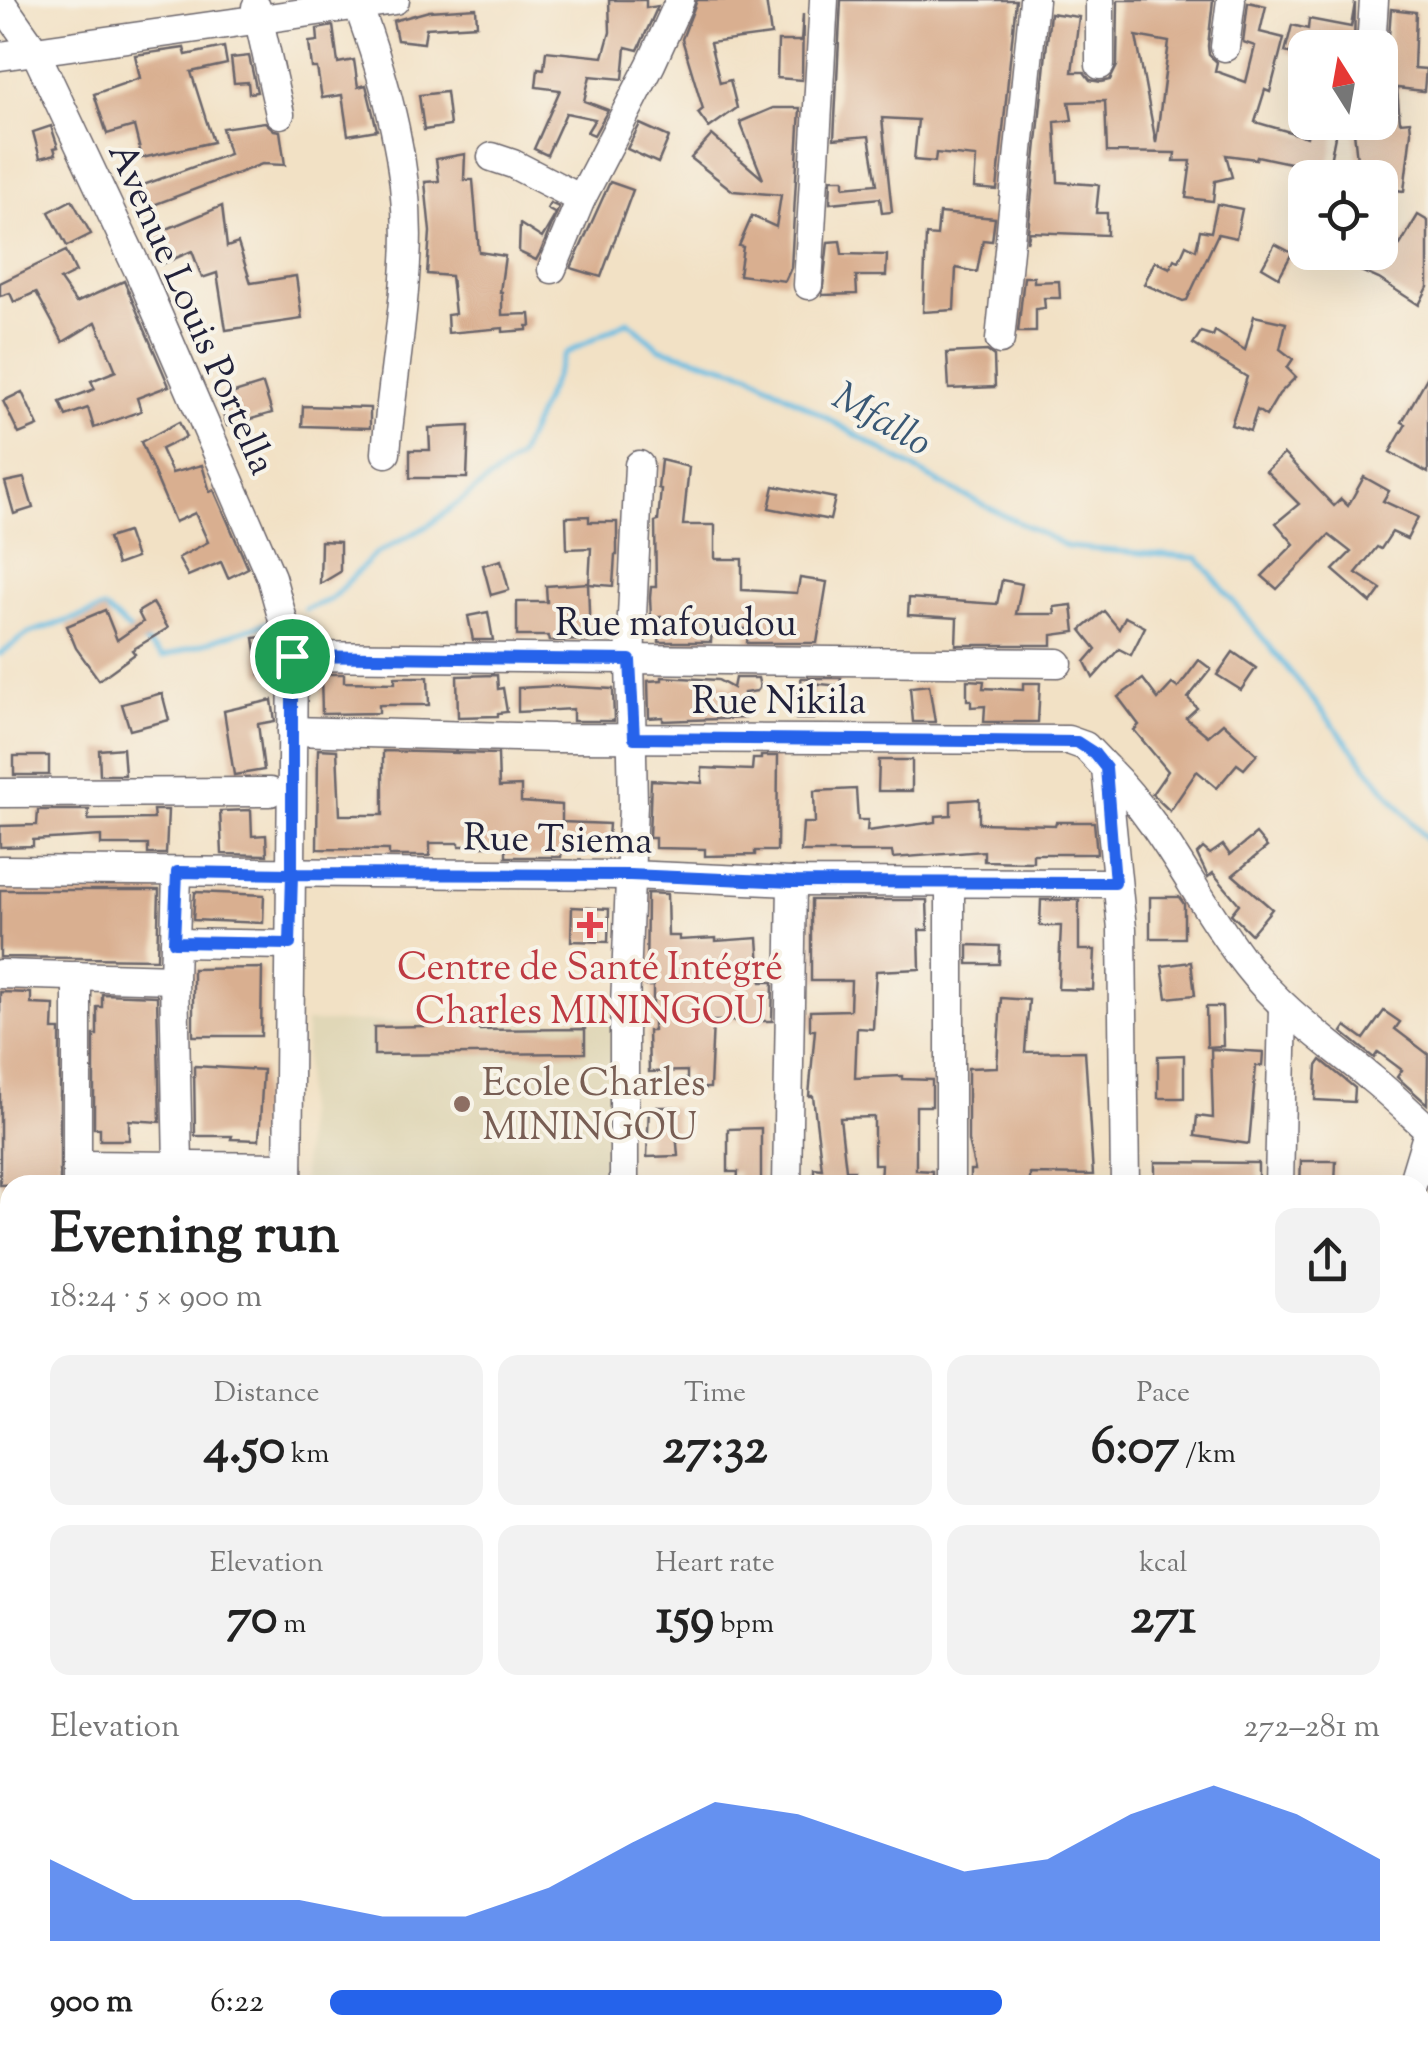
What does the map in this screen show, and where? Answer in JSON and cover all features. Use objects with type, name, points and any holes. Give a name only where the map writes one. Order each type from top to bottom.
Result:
[{"type":"street","name":"Avenue Louis Portella","points":[[0,0],[141,276],[264,559],[292,656],[288,1175]]},
{"type":"street","points":[[258,12],[306,0]]},
{"type":"street","points":[[0,56],[21,45],[258,12],[395,0]]},
{"type":"street","points":[[552,270],[581,199],[680,0]]},
{"type":"street","points":[[808,286],[824,0]]},
{"type":"street","points":[[1000,340],[1034,0]]},
{"type":"street","points":[[1100,0],[1100,65]]},
{"type":"street","points":[[1225,47],[1231,0]]},
{"type":"street","points":[[1372,30],[1374,0]]},
{"type":"street","points":[[357,2],[388,94],[405,206],[406,262],[386,453]]},
{"type":"street","points":[[258,12],[280,114]]},
{"type":"street","points":[[492,157],[581,199]]},
{"type":"street","points":[[624,1175],[634,738],[630,660],[639,465]]},
{"type":"street","name":"Rue mafoudou","points":[[292,656],[1058,663]]},
{"type":"street","name":"Rue Nikila","points":[[292,731],[634,738],[1068,740],[1085,746],[1106,768]]},
{"type":"street","points":[[1106,768],[1123,960],[1125,1175]]},
{"type":"street","points":[[1106,768],[1134,794],[1217,924],[1282,1007],[1374,1080],[1428,1131],[1415,1175]]},
{"type":"street","points":[[0,793],[270,792]]},
{"type":"street","name":"Rue Tsiema","points":[[0,870],[1115,883]]},
{"type":"street","points":[[177,872],[174,979],[178,1166]]},
{"type":"street","points":[[786,1175],[792,882]]},
{"type":"street","points":[[950,883],[950,1175]]},
{"type":"street","points":[[174,942],[290,944]]},
{"type":"street","points":[[0,974],[174,979]]},
{"type":"street","points":[[77,976],[77,1175],[178,1166],[277,1175]]},
{"type":"street","points":[[1279,1175],[1282,1007]]},
{"type":"shaded area","name":"Ecole Charles MININGOU","points":[[620,1021],[620,1175],[303,1175],[306,1022]]},
{"type":"building","points":[[609,0],[646,0],[646,8],[658,6],[638,50],[626,47],[623,79],[590,76],[584,101],[608,110],[594,135],[587,132],[595,119],[566,113],[547,155],[534,149],[560,90],[536,87],[538,68],[544,69],[546,51],[603,57],[610,32]]},
{"type":"building","points":[[697,0],[766,0],[771,35],[710,43],[720,83],[730,80],[737,108],[709,128],[698,113],[703,109],[682,39]]},
{"type":"building","points":[[841,0],[1016,0],[997,190],[974,188],[976,157],[936,153],[935,162],[914,160],[918,120],[882,118],[892,212],[882,213],[880,198],[830,203],[831,179],[844,179],[844,187],[877,184],[869,136],[834,139]]},
{"type":"building","points":[[1118,0],[1213,0],[1208,46],[1209,55],[1217,62],[1215,71],[1246,82],[1255,46],[1243,42],[1248,2],[1266,6],[1260,32],[1284,38],[1270,92],[1265,90],[1255,122],[1288,132],[1288,140],[1334,140],[1330,160],[1288,163],[1226,155],[1232,177],[1215,181],[1213,201],[1186,198],[1191,161],[1174,161],[1175,153],[1107,152],[1105,101],[1069,102],[1072,120],[1055,122],[1058,182],[1099,185],[1096,213],[1107,213],[1107,235],[1030,232],[1027,242],[1050,13],[1079,17],[1072,72],[1084,72],[1090,80],[1110,80],[1117,66]],"holes":[[[1136,36],[1169,42],[1156,143]]]},
{"type":"building","points":[[1355,3],[1354,30],[1291,30],[1292,25],[1308,29],[1309,19],[1351,27]]},
{"type":"building","points":[[476,8],[477,25],[426,28],[424,43],[397,40],[393,21],[429,11]]},
{"type":"building","points":[[1391,9],[1416,12],[1414,68],[1426,69],[1424,91],[1398,88],[1398,30],[1389,30]]},
{"type":"building","points":[[803,14],[802,80],[777,78],[778,41],[801,41]]},
{"type":"building","points":[[333,26],[338,63],[354,60],[358,87],[366,85],[377,130],[348,135],[342,95],[322,98],[309,42],[318,41],[317,29]]},
{"type":"building","points":[[224,47],[227,64],[191,72],[213,142],[142,158],[134,126],[107,134],[94,94],[140,78],[135,55],[184,48],[186,55]]},
{"type":"building","points":[[249,56],[257,92],[249,93],[248,82],[234,83],[231,58]]},
{"type":"building","points":[[446,92],[450,126],[424,130],[419,95]]},
{"type":"building","points":[[1398,99],[1400,122],[1410,121],[1411,132],[1404,191],[1398,190],[1398,160],[1357,160],[1355,140],[1398,140]]},
{"type":"building","points":[[773,108],[800,108],[791,268],[785,281],[739,275],[743,247],[739,246],[752,216],[776,227],[781,195],[733,191],[691,158],[712,135],[763,179],[740,122]]},
{"type":"building","points":[[265,122],[280,131],[285,165],[262,164],[143,209],[135,188],[229,154],[222,128]]},
{"type":"building","points":[[640,124],[669,137],[658,163],[627,149]]},
{"type":"building","points":[[51,126],[58,147],[54,148],[56,154],[40,158],[33,132]]},
{"type":"building","points":[[465,154],[464,180],[473,180],[479,252],[505,256],[500,292],[502,315],[530,314],[531,326],[527,330],[448,333],[447,315],[455,314],[451,276],[427,274],[430,232],[425,182],[439,181],[436,159]]},
{"type":"building","points":[[610,182],[633,190],[601,277],[571,268]]},
{"type":"building","points":[[72,200],[91,234],[67,246],[49,212]]},
{"type":"building","points":[[550,203],[559,207],[541,251],[536,260],[519,252],[520,224],[542,238],[556,214],[547,209]]},
{"type":"building","points":[[1217,204],[1242,209],[1236,238],[1218,234],[1187,300],[1144,284],[1155,261],[1170,268],[1174,259],[1179,261],[1186,245],[1196,250],[1200,230],[1211,232]]},
{"type":"building","points":[[222,206],[227,247],[238,243],[251,283],[296,276],[302,319],[226,330],[217,273],[202,278],[192,251],[162,264],[150,236]]},
{"type":"building","points":[[939,213],[995,218],[992,241],[983,240],[977,272],[956,268],[954,310],[923,312],[926,235],[937,236]]},
{"type":"building","points":[[1418,215],[1428,221],[1428,287],[1419,305],[1359,270],[1398,270],[1400,245]]},
{"type":"building","points":[[840,241],[842,254],[887,255],[886,276],[856,276],[857,294],[822,295],[828,242]]},
{"type":"building","points":[[1275,244],[1288,251],[1288,260],[1279,277],[1262,267]]},
{"type":"building","points":[[66,251],[76,272],[60,280],[76,303],[124,281],[169,386],[137,398],[141,411],[94,428],[88,408],[66,416],[60,402],[95,389],[91,381],[116,371],[96,322],[63,342],[36,292],[14,302],[10,293],[0,296],[0,283]]},
{"type":"building","points":[[1024,277],[1034,277],[1034,282],[1059,281],[1060,298],[1044,298],[1045,308],[1036,309],[1036,332],[1018,332]]},
{"type":"building","points":[[1254,316],[1286,323],[1280,349],[1293,359],[1287,368],[1296,377],[1279,394],[1266,416],[1257,410],[1250,431],[1231,425],[1247,377],[1193,344],[1201,332],[1213,336],[1215,331],[1245,350]]},
{"type":"building","points":[[987,351],[994,356],[995,387],[949,389],[947,353]]},
{"type":"building","points":[[1428,376],[1428,473],[1390,452]]},
{"type":"building","points":[[263,384],[272,413],[227,426],[218,398]]},
{"type":"building","points":[[22,392],[38,426],[19,434],[3,401]]},
{"type":"building","points":[[303,406],[370,408],[370,428],[302,426]]},
{"type":"building","points":[[179,422],[186,437],[161,449],[172,473],[202,465],[210,492],[214,490],[248,568],[228,578],[221,562],[188,576],[178,558],[208,542],[195,513],[175,522],[141,442]]},
{"type":"building","points":[[469,426],[467,478],[410,478],[410,450],[430,450],[429,428]]},
{"type":"building","points":[[1284,454],[1334,506],[1341,499],[1348,506],[1364,477],[1389,491],[1383,501],[1418,517],[1407,539],[1392,532],[1356,573],[1381,589],[1371,603],[1333,570],[1351,552],[1329,535],[1277,589],[1262,576],[1294,544],[1276,523],[1299,504],[1266,471]]},
{"type":"building","points":[[661,460],[689,467],[683,525],[715,525],[715,559],[742,559],[742,590],[797,593],[800,578],[827,582],[817,643],[747,643],[748,629],[712,628],[711,642],[659,642],[661,617],[651,618],[650,598],[651,587],[656,587],[655,522]]},
{"type":"building","points":[[24,478],[33,508],[14,514],[5,482]]},
{"type":"building","points":[[774,486],[835,498],[830,520],[769,508]]},
{"type":"building","points":[[589,516],[589,522],[617,522],[613,586],[589,584],[591,548],[567,549],[566,517]]},
{"type":"building","points":[[127,532],[136,558],[117,565],[108,538]]},
{"type":"building","points":[[321,541],[340,542],[340,572],[320,584]]},
{"type":"building","points":[[501,560],[509,590],[491,595],[483,565]]},
{"type":"building","points":[[1002,580],[1022,584],[1016,614],[1055,614],[1054,607],[1072,605],[1075,632],[1052,635],[1052,645],[956,645],[957,618],[908,615],[909,598],[997,604]]},
{"type":"building","points":[[588,583],[590,640],[549,641],[548,636],[517,636],[517,602],[547,602],[546,586]]},
{"type":"building","points":[[153,603],[168,628],[132,650],[135,654],[99,680],[76,648],[67,626],[105,610],[117,640],[143,622],[138,612]]},
{"type":"building","points":[[1104,611],[1119,629],[1125,617],[1145,627],[1131,655],[1119,649],[1093,678],[1085,662],[1096,649],[1081,630]]},
{"type":"building","points":[[488,612],[493,640],[473,640],[468,616]]},
{"type":"building","points":[[269,636],[275,673],[260,675],[254,638]]},
{"type":"building","points":[[1233,652],[1256,668],[1241,690],[1217,675]]},
{"type":"building","points":[[1199,660],[1211,669],[1188,698],[1197,708],[1186,718],[1208,736],[1223,723],[1257,754],[1244,769],[1237,764],[1217,788],[1197,771],[1170,811],[1152,794],[1168,771],[1134,730],[1139,725],[1118,697],[1143,679],[1158,699],[1172,684],[1178,688]]},
{"type":"building","points":[[321,674],[344,674],[344,682],[395,683],[395,677],[428,677],[429,705],[379,705],[379,713],[322,714]]},
{"type":"building","points":[[497,675],[507,712],[498,716],[458,717],[457,676]]},
{"type":"building","points":[[662,677],[718,680],[733,688],[735,678],[758,678],[760,687],[744,693],[745,718],[663,721],[663,717],[649,718],[648,681]]},
{"type":"building","points":[[801,678],[841,678],[840,686],[810,683],[814,686],[814,719],[796,719]]},
{"type":"building","points":[[967,680],[984,681],[983,688],[1023,690],[1023,683],[1040,683],[1038,722],[984,722],[985,706],[971,707],[971,700],[967,700]]},
{"type":"building","points":[[929,685],[935,722],[913,722],[910,687]]},
{"type":"building","points":[[518,688],[613,689],[614,721],[573,721],[573,709],[518,712]]},
{"type":"building","points":[[162,693],[169,720],[130,730],[122,704]]},
{"type":"building","points":[[272,700],[275,721],[258,724],[264,770],[234,775],[224,711]]},
{"type":"building","points":[[123,748],[125,775],[100,775],[99,750]]},
{"type":"building","points":[[318,749],[337,750],[340,815],[383,815],[383,751],[498,754],[499,787],[521,786],[521,802],[562,805],[562,822],[609,824],[607,851],[562,850],[561,857],[506,857],[506,846],[459,843],[430,843],[430,856],[389,856],[389,850],[317,849]]},
{"type":"building","points":[[14,756],[49,756],[49,775],[14,775]]},
{"type":"building","points":[[778,756],[777,851],[705,856],[705,849],[655,848],[655,838],[649,838],[651,780],[702,783],[702,768],[752,770],[753,759]]},
{"type":"building","points":[[879,760],[912,760],[912,791],[878,791]]},
{"type":"building","points":[[856,789],[858,820],[868,820],[867,831],[936,822],[936,816],[951,815],[951,801],[979,799],[979,823],[1094,822],[1097,854],[1033,854],[1033,862],[984,861],[984,851],[893,858],[892,852],[801,852],[803,823],[815,823],[814,791]]},
{"type":"building","points":[[38,810],[89,810],[88,820],[154,819],[153,810],[168,810],[166,854],[148,854],[148,845],[101,845],[101,836],[33,840],[33,846],[0,847],[0,826],[37,825]]},
{"type":"building","points":[[251,810],[252,836],[266,835],[267,855],[222,854],[220,811]]},
{"type":"building","points":[[1256,834],[1267,847],[1233,875],[1272,909],[1251,934],[1231,914],[1239,904],[1213,873],[1208,877],[1197,854],[1203,848],[1210,854],[1223,845],[1230,855]]},
{"type":"building","points":[[0,890],[159,890],[157,959],[0,957]]},
{"type":"building","points":[[195,892],[264,895],[263,923],[193,920]]},
{"type":"building","points":[[647,893],[667,894],[668,936],[716,941],[758,938],[761,982],[773,982],[772,1021],[713,1021],[710,1088],[687,1088],[687,1071],[649,1072],[653,986],[646,986]]},
{"type":"building","points":[[1150,897],[1179,897],[1184,904],[1184,938],[1150,938]]},
{"type":"building","points":[[811,900],[927,900],[928,930],[919,930],[920,969],[876,971],[873,1029],[857,1028],[855,1078],[902,1076],[932,1080],[932,1106],[916,1106],[916,1170],[932,1171],[932,1175],[880,1175],[881,1164],[874,1164],[874,1117],[840,1118],[846,1170],[854,1170],[854,1175],[814,1175],[814,1168],[822,1169],[813,1096],[809,1096],[815,1030],[810,1030],[810,1011],[850,1010],[851,981],[811,981]]},
{"type":"building","points":[[1041,900],[1079,900],[1079,950],[1095,950],[1093,990],[1058,989],[1061,926],[1040,926]]},
{"type":"building","name":"Centre de Santé Intégré Charles MININGOU","points":[[572,907],[609,909],[608,942],[571,941]]},
{"type":"building","points":[[968,945],[1000,946],[999,964],[968,964]]},
{"type":"building","points":[[1191,962],[1195,995],[1167,998],[1162,966]]},
{"type":"building","points":[[262,968],[261,1036],[193,1036],[193,969]]},
{"type":"building","points":[[0,992],[31,993],[31,1004],[54,1005],[53,1030],[60,1030],[60,1175],[0,1175]]},
{"type":"building","points":[[102,994],[157,996],[160,1122],[129,1120],[129,1140],[100,1140],[100,1128],[94,1128],[94,1035]]},
{"type":"building","points":[[1001,998],[1029,1000],[1025,1052],[1085,1051],[1093,1175],[970,1175],[970,1170],[975,1170],[968,1141],[968,1068],[997,1067]]},
{"type":"building","points":[[1206,1007],[1222,1007],[1223,1046],[1207,1047]]},
{"type":"building","points":[[1384,1011],[1400,1022],[1395,1029],[1428,1054],[1427,1104],[1397,1077],[1402,1070],[1378,1052],[1374,1058],[1342,1032],[1346,1026],[1364,1039]]},
{"type":"building","points":[[478,1025],[479,1030],[585,1029],[585,1053],[374,1055],[374,1027]]},
{"type":"building","points":[[1211,1049],[1263,1052],[1262,1066],[1256,1066],[1249,1144],[1195,1136],[1197,1116],[1213,1118]]},
{"type":"building","points":[[1184,1055],[1184,1098],[1158,1098],[1158,1056]]},
{"type":"building","points":[[1321,1060],[1355,1088],[1354,1102],[1315,1100],[1317,1066]]},
{"type":"building","points":[[194,1066],[263,1070],[259,1140],[195,1136]]},
{"type":"building","points":[[649,1107],[674,1107],[678,1156],[647,1157]]},
{"type":"building","points":[[761,1128],[761,1175],[728,1172],[728,1129]]},
{"type":"building","points":[[1301,1161],[1336,1161],[1335,1175],[1300,1175]]},
{"type":"building","points":[[1155,1162],[1258,1163],[1258,1175],[1155,1175]]},
{"type":"waterway","name":"Mfallo","points":[[305,609],[330,600],[374,555],[429,525],[518,458],[565,354],[628,321],[659,348],[749,373],[941,484],[1068,547],[1198,558],[1428,842]]},
{"type":"waterway","name":"Mfallo","points":[[0,654],[29,633],[104,609],[163,657],[272,621]]},
{"type":"place","name":"Centre de Santé Intégré Charles MININGOU","points":[[590,925]]},
{"type":"place","name":"Ecole Charles MININGOU","points":[[462,1104]]},
{"type":"route","points":[[292,656],[292,874],[177,872],[174,942],[290,944],[292,874],[1115,883],[1106,768],[1094,753],[1077,742],[634,738],[630,660],[292,656]]}]
